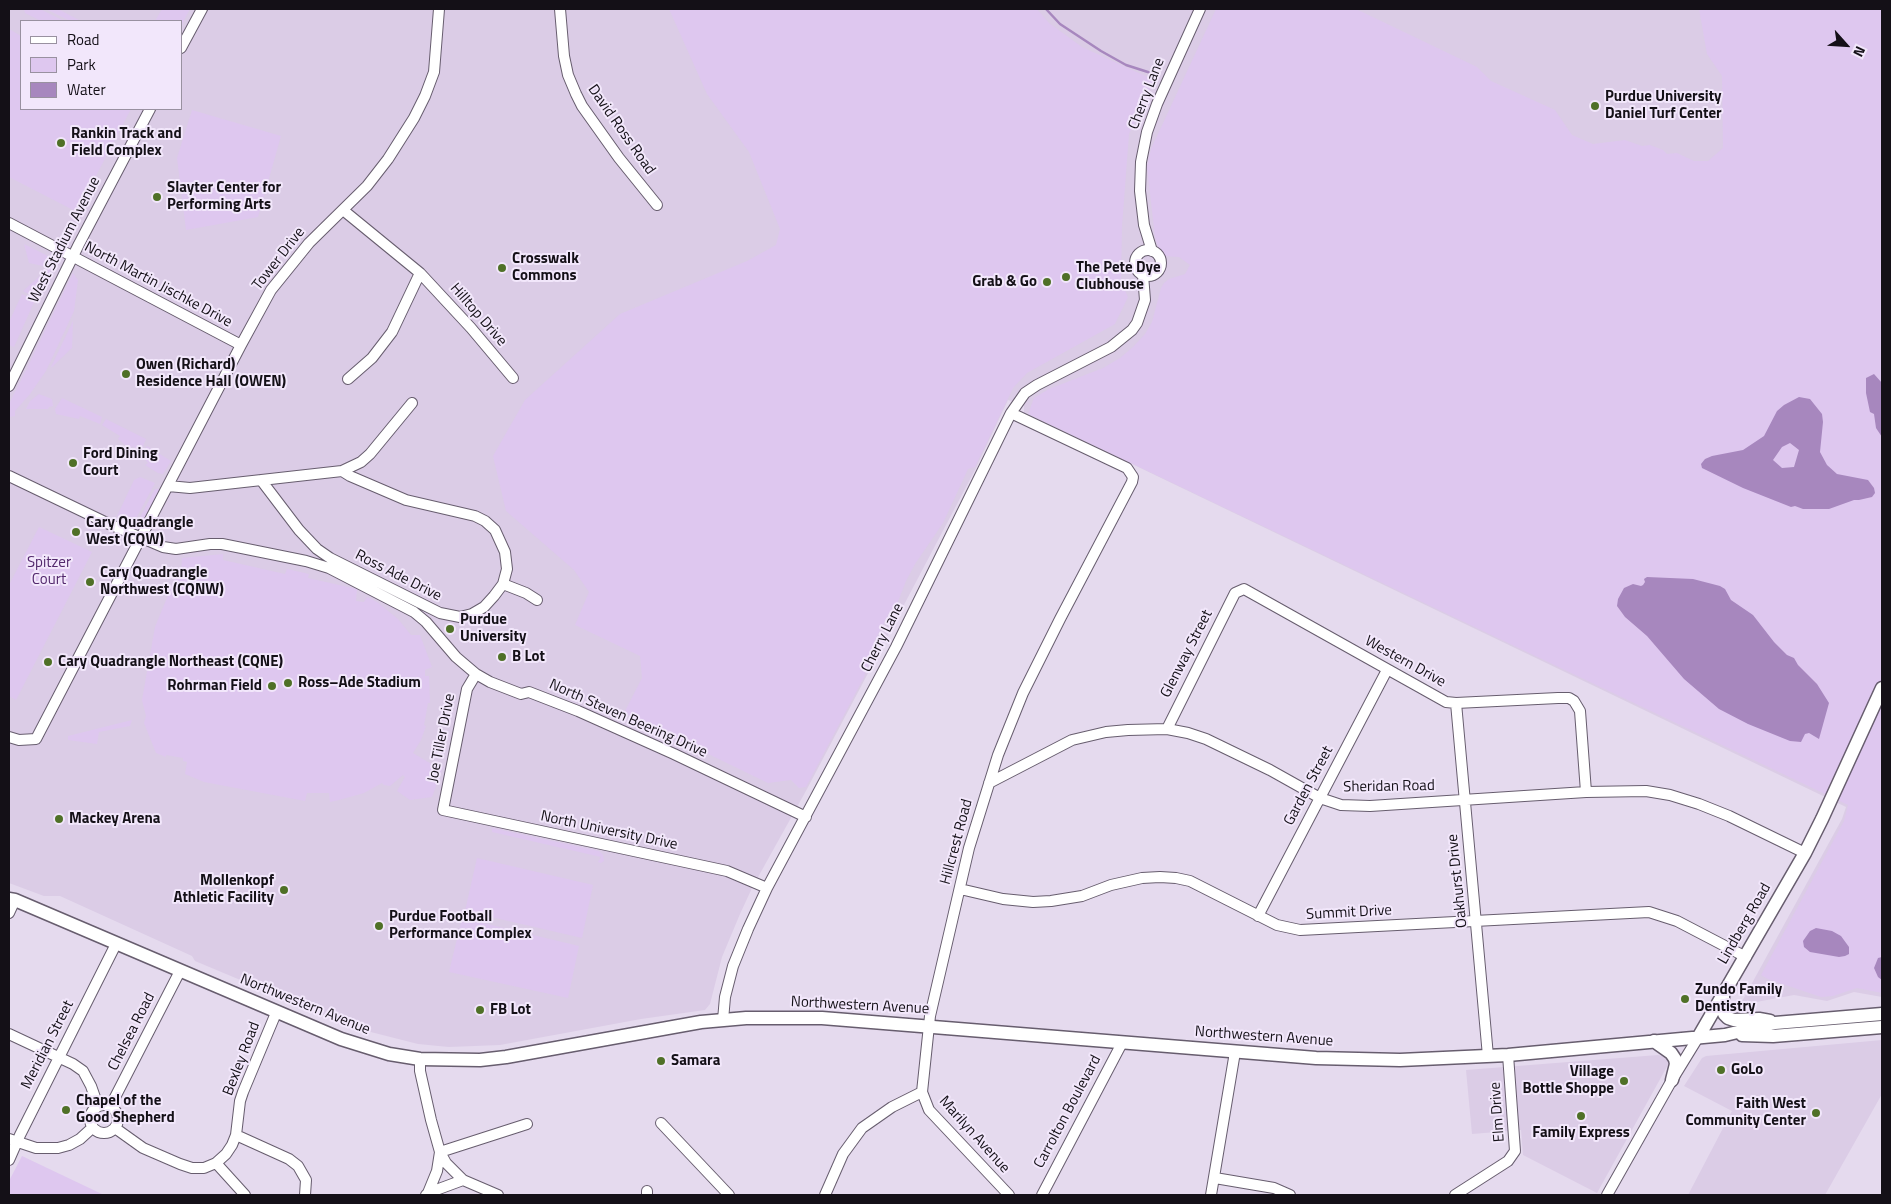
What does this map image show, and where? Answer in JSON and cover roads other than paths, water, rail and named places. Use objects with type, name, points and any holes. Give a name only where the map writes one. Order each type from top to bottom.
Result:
[{"type":"main road","name":"Lindberg Road","points":[[1699,1036],[1805,853],[1834,795],[1882,688]]},
{"type":"main road","name":"Northwestern Avenue","points":[[11,898],[276,1013],[361,1046],[389,1054],[420,1059],[480,1060],[506,1057],[698,1022],[723,1020],[822,1018],[1316,1058],[1400,1060],[1508,1055],[1699,1036],[1735,1034],[1773,1036],[1882,1026]]},
{"type":"main road","points":[[1723,997],[1724,1014],[1730,1020],[1759,1019],[1775,1023]]},
{"type":"main road","name":"Northwestern Avenue","points":[[1735,1034],[1775,1023],[1882,1014]]},
{"type":"main road","points":[[1654,1041],[1675,1058],[1676,1064],[1672,1080]]},
{"type":"street","points":[[182,46],[202,9]]},
{"type":"street","name":"Tower Drive","points":[[9,737],[19,740],[36,739],[267,297],[309,242],[367,186],[388,159],[420,106],[434,72],[439,9]]},
{"type":"street","name":"David Ross Road","points":[[560,9],[564,56],[568,75],[576,94],[582,106],[619,158],[657,205]]},
{"type":"street","name":"Cherry Lane","points":[[1147,252],[1140,191],[1141,162],[1147,132],[1157,104],[1200,9]]},
{"type":"street","name":"West Stadium Avenue","points":[[9,386],[149,110]]},
{"type":"street","name":"Hilltop Drive","points":[[343,210],[420,273],[471,328],[513,378]]},
{"type":"street","name":"North Martin Jischke Drive","points":[[9,223],[241,345]]},
{"type":"street","points":[[1147,252],[1159,256],[1161,264],[1159,270],[1148,275],[1137,270],[1135,265],[1137,258],[1147,252]]},
{"type":"street","points":[[348,379],[372,358],[392,332],[420,273]]},
{"type":"street","name":"Cherry Lane","points":[[723,1020],[733,966],[767,888],[896,647],[1011,413],[1025,394],[1037,385],[1111,347],[1134,326],[1145,300],[1148,275]]},
{"type":"street","points":[[168,486],[190,488],[342,471],[361,462],[370,454],[412,402]]},
{"type":"street","name":"Hillcrest Road","points":[[922,1092],[928,1026],[960,889],[989,783],[1007,729],[1023,692],[1133,477],[1127,468],[1011,413]]},
{"type":"street","name":"Ross Ade Drive","points":[[261,480],[299,530],[317,549],[330,558],[440,614],[460,616],[472,614],[484,607],[502,584],[507,569],[506,552],[495,530],[486,521],[475,516],[406,500],[342,471]]},
{"type":"street","name":"North Steven Beering Drive","points":[[9,476],[163,547],[176,549],[222,544],[306,561],[330,568],[414,612],[426,622],[456,656],[476,674],[490,682],[521,694],[529,692],[578,711],[806,817]]},
{"type":"street","points":[[502,584],[526,593],[537,600]]},
{"type":"street","name":"Western Drive","points":[[1235,593],[1244,589],[1248,590],[1446,702],[1558,698],[1568,698],[1574,701],[1580,711],[1586,792]]},
{"type":"street","name":"Glenway Street","points":[[1167,729],[1235,593]]},
{"type":"street","name":"Garden Street","points":[[1258,916],[1387,670]]},
{"type":"street","name":"Joe Tiller Drive","points":[[443,810],[467,689],[476,674]]},
{"type":"street","name":"Oakhurst Drive","points":[[1456,703],[1488,1056]]},
{"type":"street","name":"Sheridan Road","points":[[989,783],[1072,740],[1114,731],[1167,729],[1188,733],[1214,743],[1320,798],[1341,805],[1353,806],[1586,792],[1646,791],[1670,795],[1699,804],[1729,816],[1805,853]]},
{"type":"street","name":"North University Drive","points":[[443,810],[727,871],[767,888]]},
{"type":"street","name":"Summit Drive","points":[[960,889],[1003,899],[1033,902],[1051,901],[1082,896],[1126,881],[1160,876],[1190,881],[1277,925],[1300,930],[1649,912],[1677,921],[1746,957]]},
{"type":"street","points":[[9,913],[11,898]]},
{"type":"street","name":"Meridian Street","points":[[9,1160],[13,1140],[116,944]]},
{"type":"street","name":"Chelsea Road","points":[[110,1107],[180,971]]},
{"type":"street","name":"Bexley Road","points":[[236,1135],[240,1101],[276,1013]]},
{"type":"street","points":[[9,1034],[73,1064],[83,1071],[92,1086],[98,1106]]},
{"type":"street","name":"Lindberg Road","points":[[1607,1195],[1699,1036]]},
{"type":"street","name":"Carrolton Boulevard","points":[[1042,1195],[1122,1043]]},
{"type":"street","points":[[1211,1195],[1235,1052]]},
{"type":"street","name":"Elm Drive","points":[[1455,1195],[1503,1165],[1512,1157],[1515,1151],[1508,1055]]},
{"type":"street","points":[[420,1059],[420,1071],[427,1104],[440,1152],[446,1163],[463,1180],[498,1195]]},
{"type":"street","points":[[825,1195],[843,1154],[862,1128],[892,1106],[922,1092]]},
{"type":"street","name":"Marilyn Avenue","points":[[922,1092],[929,1110],[1009,1195]]},
{"type":"street","points":[[98,1106],[110,1107],[117,1116],[115,1128],[99,1133],[92,1128],[90,1116],[94,1109],[98,1106]]},
{"type":"street","points":[[661,1123],[729,1195]]},
{"type":"street","points":[[440,1152],[527,1124]]},
{"type":"street","points":[[13,1140],[36,1148],[58,1148],[80,1139],[92,1128]]},
{"type":"street","points":[[115,1128],[143,1148],[192,1168],[204,1168],[216,1163],[226,1154],[236,1135],[289,1159],[298,1166],[306,1180],[305,1195]]},
{"type":"street","points":[[427,1194],[437,1171],[440,1152]]},
{"type":"street","points":[[216,1163],[245,1195]]},
{"type":"street","points":[[1215,1178],[1274,1188],[1290,1195]]},
{"type":"street","points":[[427,1194],[463,1180]]},
{"type":"water","points":[[1874,374],[1882,383],[1882,437],[1876,428],[1874,414],[1870,412],[1866,393],[1866,378]]},
{"type":"water","points":[[1799,397],[1810,399],[1822,414],[1820,452],[1827,465],[1837,474],[1868,480],[1874,488],[1875,493],[1872,497],[1854,500],[1829,509],[1791,507],[1743,488],[1702,468],[1701,464],[1705,459],[1743,450],[1764,436],[1777,411]],"holes":[[[1790,443],[1799,450],[1794,467],[1782,468],[1773,460],[1782,447]]]},
{"type":"water","points":[[1647,577],[1693,579],[1720,586],[1725,589],[1731,600],[1753,615],[1774,642],[1787,655],[1794,658],[1798,665],[1817,684],[1829,703],[1819,739],[1809,733],[1805,734],[1801,742],[1790,741],[1748,724],[1719,709],[1684,679],[1647,636],[1625,617],[1617,606],[1618,599],[1624,588],[1633,584],[1641,586]]},
{"type":"water","points":[[1816,928],[1832,931],[1841,936],[1849,947],[1849,954],[1839,957],[1810,952],[1804,947],[1803,941],[1810,931]]},
{"type":"water","points":[[1882,957],[1882,980],[1878,977],[1874,968],[1878,958]]},
{"type":"waterway","points":[[1046,9],[1060,24],[1101,51],[1126,65],[1151,73]]},
{"type":"place","name":"Purdue University Daniel Turf Center","points":[[1595,106]]},
{"type":"place","name":"Rankin Track and Field Complex","points":[[61,143]]},
{"type":"place","name":"Slayter Center for Performing Arts","points":[[157,197]]},
{"type":"place","name":"Crosswalk Commons","points":[[502,268]]},
{"type":"place","name":"The Pete Dye Clubhouse","points":[[1066,277]]},
{"type":"place","name":"Grab & Go","points":[[1047,282]]},
{"type":"place","name":"Owen (Richard) Residence Hall (OWEN)","points":[[126,374]]},
{"type":"place","name":"Ford Dining Court","points":[[73,463]]},
{"type":"place","name":"Cary Quadrangle West (CQW)","points":[[76,532]]},
{"type":"place","name":"Cary Quadrangle Northwest (CQNW)","points":[[90,582]]},
{"type":"place","name":"Purdue University","points":[[450,629]]},
{"type":"place","name":"B Lot","points":[[502,657]]},
{"type":"place","name":"Cary Quadrangle Northeast (CQNE)","points":[[48,662]]},
{"type":"place","name":"Ross–Ade Stadium","points":[[288,683]]},
{"type":"place","name":"Rohrman Field","points":[[272,686]]},
{"type":"place","name":"Mackey Arena","points":[[59,819]]},
{"type":"place","name":"Mollenkopf Athletic Facility","points":[[284,890]]},
{"type":"place","name":"Purdue Football Performance Complex","points":[[379,926]]},
{"type":"place","name":"Zundo Family Dentistry","points":[[1685,999]]},
{"type":"place","name":"FB Lot","points":[[480,1010]]},
{"type":"place","name":"Samara","points":[[661,1061]]},
{"type":"place","name":"GoLo","points":[[1721,1070]]},
{"type":"place","name":"Village Bottle Shoppe","points":[[1624,1081]]},
{"type":"place","name":"Chapel of the Good Shepherd","points":[[66,1110]]},
{"type":"place","name":"Faith West Community Center","points":[[1816,1113]]},
{"type":"place","name":"Family Express","points":[[1581,1116]]},
{"type":"park label","name":"Spitzer Court","points":[[49,572]]}]
